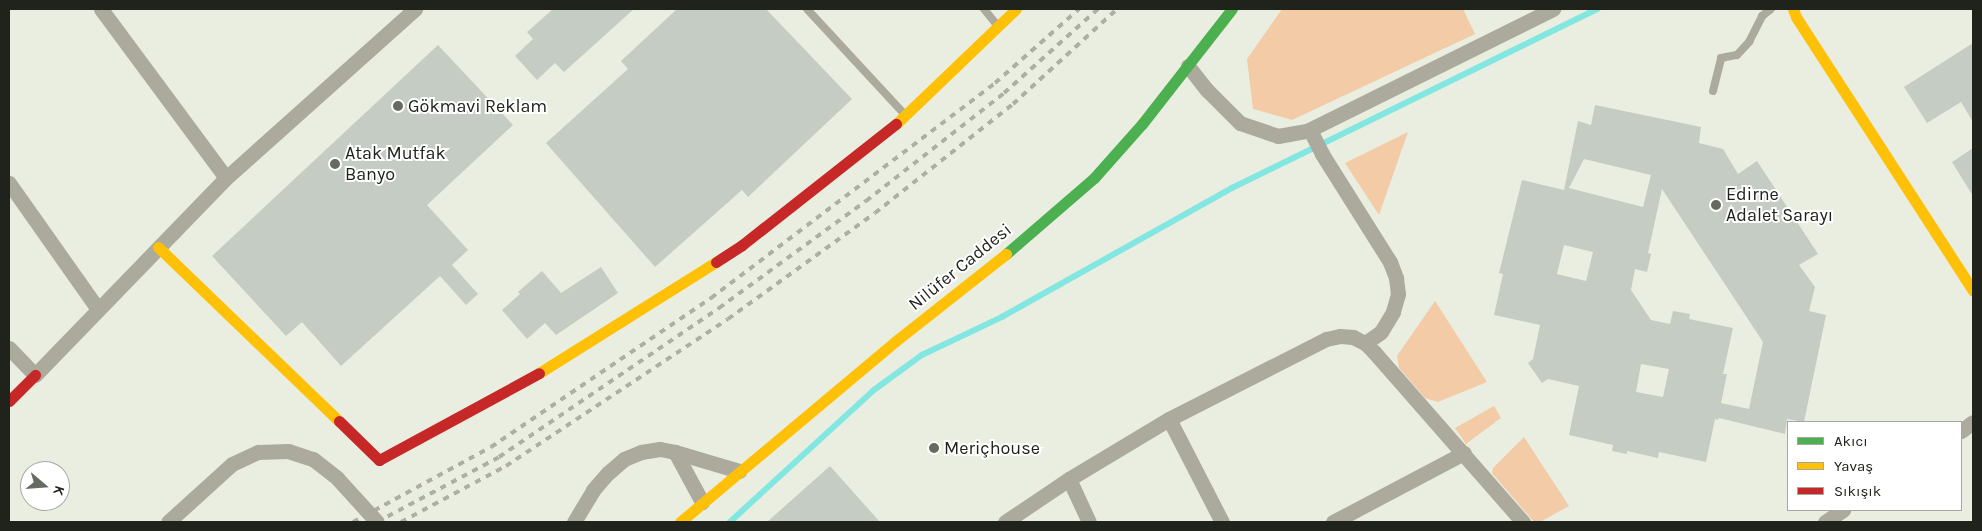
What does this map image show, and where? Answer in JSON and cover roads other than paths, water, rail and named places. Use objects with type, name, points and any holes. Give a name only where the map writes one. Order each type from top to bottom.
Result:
[{"type":"street","points":[[101,9],[226,178]]},
{"type":"street","points":[[9,401],[226,178],[415,9]]},
{"type":"street","points":[[158,248],[379,460],[548,368],[742,245],[906,116],[1016,9]]},
{"type":"street","name":"Nilüfer Caddesi","points":[[682,522],[702,502],[739,471],[1008,252],[1094,178],[1142,124],[1232,9]]},
{"type":"street","points":[[1188,66],[1207,90],[1240,123],[1278,136],[1310,130],[1554,9]]},
{"type":"street","points":[[1793,9],[1801,26],[1973,291]]},
{"type":"street","points":[[1310,130],[1322,154],[1390,262],[1396,278],[1398,294],[1393,312],[1381,332],[1365,343]]},
{"type":"street","points":[[9,184],[98,309]]},
{"type":"street","points":[[1005,522],[1068,479],[1169,419],[1326,339],[1346,336],[1365,343],[1523,522]]},
{"type":"street","points":[[9,348],[35,375]]},
{"type":"street","points":[[1169,419],[1222,522]]},
{"type":"street","points":[[1962,430],[1973,422]]},
{"type":"street","points":[[574,522],[593,490],[608,473],[624,459],[641,452],[660,449],[739,471]]},
{"type":"street","points":[[168,522],[232,464],[258,452],[288,451],[313,459],[337,478],[377,522]]},
{"type":"street","points":[[675,452],[702,502]]},
{"type":"street","points":[[1333,522],[1464,453]]},
{"type":"street","points":[[1068,479],[1089,522]]},
{"type":"street","points":[[1825,522],[1842,511]]},
{"type":"lane","points":[[807,9],[906,116]]},
{"type":"lane","points":[[984,9],[998,27]]},
{"type":"lane","points":[[1713,92],[1721,58],[1738,55],[1749,42],[1762,16],[1770,9]]},
{"type":"waterway","points":[[730,522],[874,390],[922,355],[1002,317],[1232,188],[1598,9]]},
{"type":"railway","points":[[353,522],[491,447],[711,298],[995,83],[1079,9]]},
{"type":"railway","points":[[377,522],[499,457],[719,308],[866,201],[1004,93],[1098,9]]},
{"type":"railway","points":[[401,522],[506,466],[728,319],[875,213],[1013,104],[1117,9]]},
{"type":"place","name":"Gökmavi Reklam","points":[[398,106]]},
{"type":"place","name":"Atak Mutfak Banyo","points":[[335,164]]},
{"type":"place","name":"Edirne Adalet Sarayı","points":[[1716,205]]},
{"type":"place","name":"Meriçhouse","points":[[934,448]]}]
